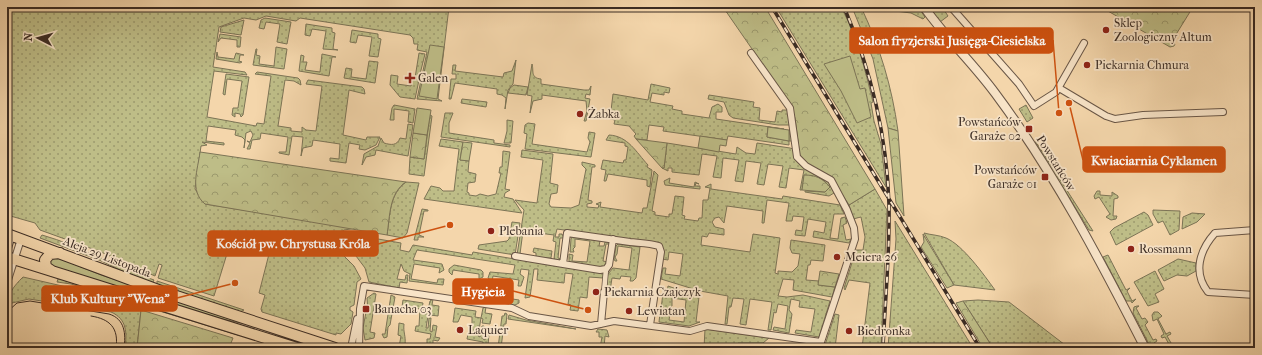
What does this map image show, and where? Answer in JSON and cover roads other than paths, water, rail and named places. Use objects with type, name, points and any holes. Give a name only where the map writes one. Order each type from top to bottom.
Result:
[{"type":"main road","name":"Aleja 29 Listopada","points":[[13,236],[161,291],[335,348]]},
{"type":"main road","points":[[52,271],[46,267],[46,258],[52,254],[62,254]]},
{"type":"main road","points":[[11,258],[297,348]]},
{"type":"street","name":"Powstańców","points":[[924,7],[953,45],[994,92],[1018,126],[1079,223],[1145,348]]},
{"type":"street","points":[[951,7],[1019,84],[1034,106],[1056,92],[1084,43]]},
{"type":"street","points":[[351,348],[364,286],[511,308],[528,316],[582,325],[590,326],[614,321],[690,331],[706,326],[820,345],[855,239],[854,228],[848,210],[831,180],[806,166],[797,156],[790,108],[751,53]]},
{"type":"street","points":[[1059,88],[1110,118],[1143,115],[1223,112]]},
{"type":"street","points":[[1255,230],[1215,233],[1202,251],[1199,270],[1202,282],[1208,292],[1255,295]]},
{"type":"street","points":[[563,264],[567,233],[655,245],[660,248],[650,326]]},
{"type":"street","points":[[7,251],[13,236]]},
{"type":"street","points":[[7,283],[13,236]]},
{"type":"street","points":[[601,324],[606,269],[609,265],[613,239]]},
{"type":"street","points":[[515,256],[600,270],[606,269]]},
{"type":"street","points":[[359,348],[360,309]]},
{"type":"tram line","points":[[7,312],[17,303],[30,301],[109,314],[114,316],[121,323],[125,337],[124,348]]},
{"type":"tram line","points":[[91,316],[103,319],[112,326],[116,335],[116,348]]},
{"type":"railway","points":[[772,7],[980,348]]},
{"type":"railway","points":[[844,7],[854,31],[870,79],[881,129],[888,179],[888,259],[883,348]]},
{"type":"place","name":"Sklep Zoologiczny Altum","points":[[1106,30]]},
{"type":"place","name":"Piekarnia Chmura","points":[[1087,65]]},
{"type":"place","name":"Galen","points":[[410,78]]},
{"type":"place","name":"Kwiaciarnia Cyklamen","points":[[1069,103]]},
{"type":"place","name":"Salon fryzjerski Jusięga-Ciesielska","points":[[1059,113]]},
{"type":"place","name":"Żabka","points":[[580,114]]},
{"type":"place","name":"Powstańców Garaże 02","points":[[1029,129]]},
{"type":"place","name":"Powstańców Garaże 01","points":[[1045,177]]},
{"type":"place","name":"Kościół pw. Chrystusa Króla","points":[[450,225]]},
{"type":"place","name":"Plebania","points":[[491,231]]},
{"type":"place","name":"Rossmann","points":[[1131,249]]},
{"type":"place","name":"Meiera 26","points":[[837,257]]},
{"type":"place","name":"Klub Kultury \"Wena\"","points":[[235,283]]},
{"type":"place","name":"Piekarnia Czajczyk","points":[[596,292]]},
{"type":"place","name":"Banacha 03","points":[[366,309]]},
{"type":"place","name":"Hygieia","points":[[588,310]]},
{"type":"place","name":"Lewiatan","points":[[629,311]]},
{"type":"place","name":"Laquier","points":[[460,330]]},
{"type":"place","name":"Biedronka","points":[[849,331]]}]
